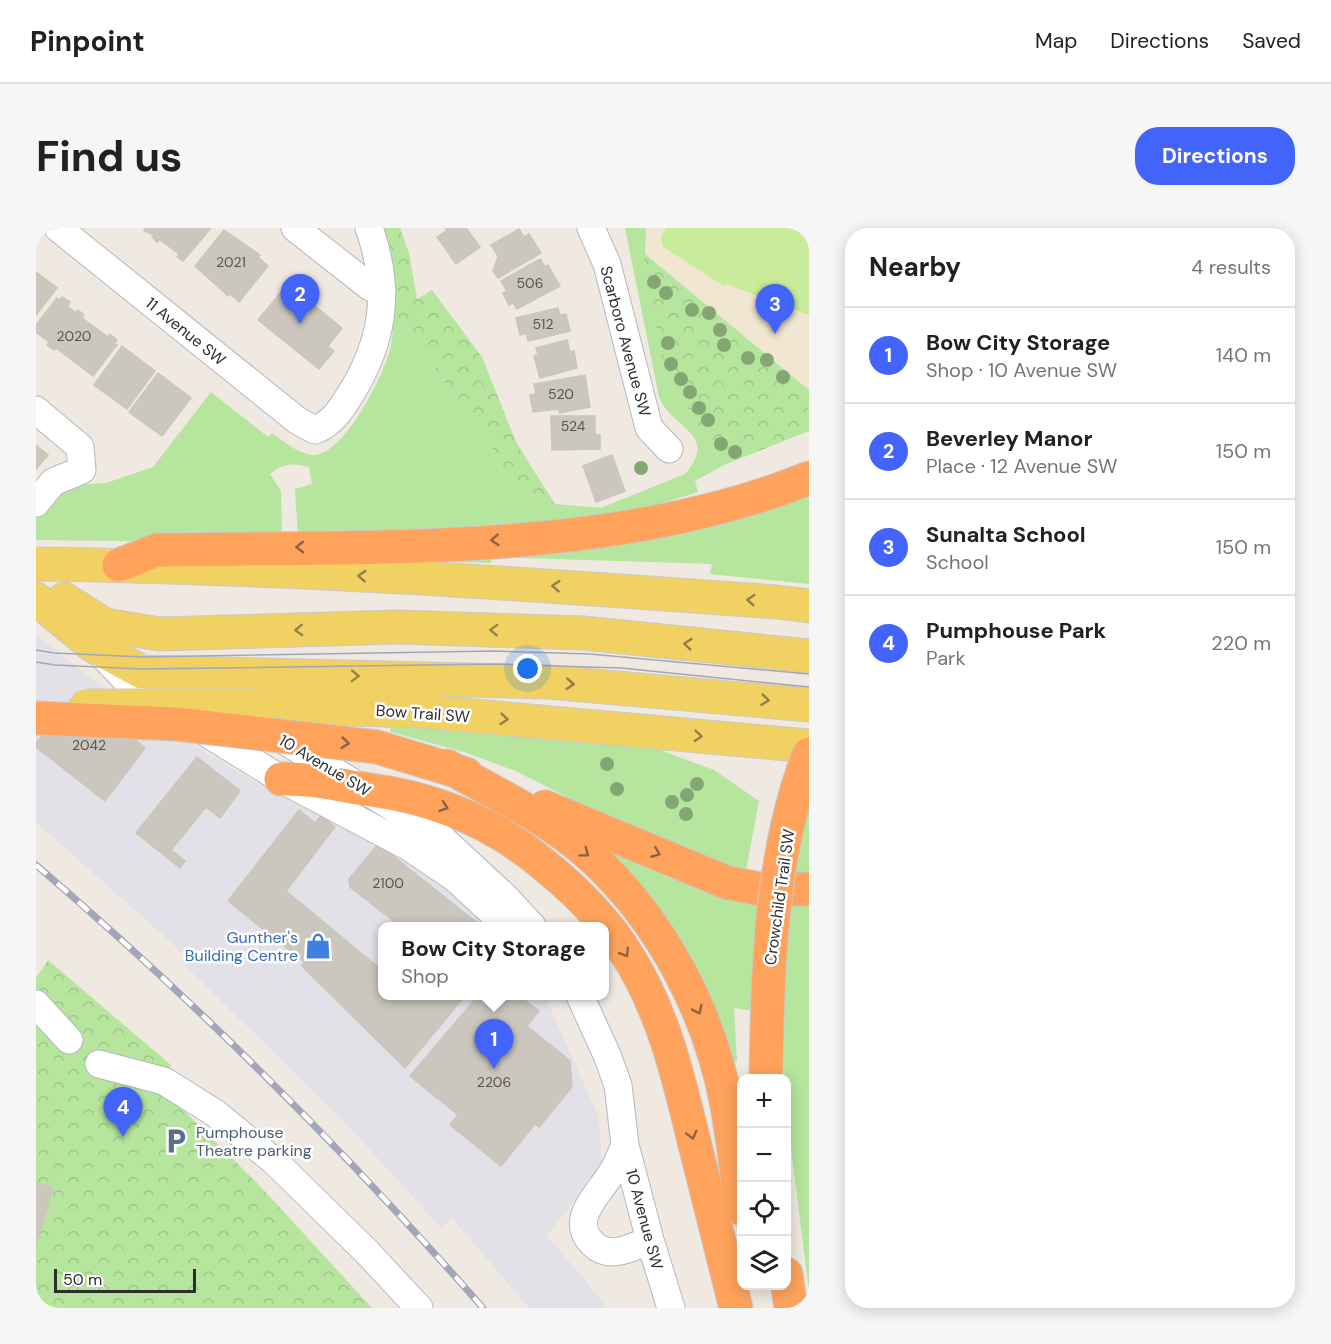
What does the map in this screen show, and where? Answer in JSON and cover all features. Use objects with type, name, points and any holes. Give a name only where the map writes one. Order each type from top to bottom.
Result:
[{"type":"highway","points":[[119,565],[158,550],[462,543],[663,523],[760,498],[809,478]]},
{"type":"highway","points":[[36,718],[176,724],[377,747],[447,766],[728,883],[766,890],[809,889]]},
{"type":"highway","name":"Crowchild Trail SW","points":[[766,1074],[769,947],[782,853],[809,754]]},
{"type":"highway","points":[[447,766],[535,815],[592,857],[637,905],[674,960],[703,1019],[727,1104],[737,1182]]},
{"type":"highway","points":[[281,778],[409,796],[446,807],[485,823],[516,842],[562,879],[600,922]]},
{"type":"highway","points":[[609,933],[624,950],[652,1004],[673,1057],[736,1308]]},
{"type":"highway","points":[[753,1290],[755,1308]]},
{"type":"highway","points":[[788,1290],[791,1308]]},
{"type":"main road","points":[[36,564],[119,565],[490,582],[809,606]]},
{"type":"main road","points":[[36,592],[69,600],[105,625],[159,634],[398,627],[583,633],[809,656]]},
{"type":"main road","points":[[36,599],[92,645],[127,666],[142,672],[170,675],[251,673],[549,682],[809,705]]},
{"type":"main road","points":[[127,666],[144,639],[159,634]]},
{"type":"main road","points":[[244,708],[236,685],[251,673]]},
{"type":"main road","name":"Bow Trail SW","points":[[36,706],[419,711],[809,746]]},
{"type":"street","name":"11 Avenue SW","points":[[58,228],[292,416],[315,430],[327,426],[346,403],[368,367],[380,322],[382,291]]},
{"type":"street","points":[[295,228],[370,287],[382,291],[374,242],[369,228]]},
{"type":"street","name":"Scarboro Avenue SW","points":[[591,228],[607,264],[649,428],[669,449]]},
{"type":"street","points":[[36,410],[80,447],[82,470],[53,482],[36,503]]},
{"type":"street","name":"10 Avenue SW","points":[[127,666],[281,778],[409,847],[455,878],[502,922]]},
{"type":"street","name":"10 Avenue SW","points":[[170,675],[244,708],[438,835],[504,896],[527,922]]},
{"type":"street","name":"10 Avenue SW","points":[[566,1000],[596,1057],[624,1137],[650,1240],[671,1308]]},
{"type":"street","name":"10 Avenue SW","points":[[582,1000],[618,1085],[624,1137]]},
{"type":"street","points":[[36,1004],[69,1040]]},
{"type":"street","points":[[99,1064],[164,1081],[215,1113],[274,1161],[366,1251],[419,1308]]},
{"type":"street","points":[[624,1137],[611,1174],[585,1211],[584,1232],[597,1248],[617,1252],[650,1240]]},
{"type":"street","points":[[590,1202],[598,1196],[615,1192],[633,1199],[642,1209]]},
{"type":"shaded area","points":[[646,228],[809,228],[809,390],[645,254]]},
{"type":"shaded area","points":[[36,634],[115,697],[249,778],[437,878],[484,922],[378,922],[378,1000],[547,1000],[599,1118],[602,1166],[547,1235],[608,1308],[529,1308],[452,1218],[441,1228],[340,1117],[181,962],[185,955],[36,822]]},
{"type":"green space","points":[[383,228],[400,228],[409,253],[417,299],[432,290],[482,357],[516,442],[555,504],[512,487],[493,457],[492,440],[473,427],[420,344],[394,312],[393,267]]},
{"type":"green space","points":[[625,228],[646,228],[645,254],[665,375],[724,465],[695,481],[698,492],[640,510],[566,520],[298,537],[295,489],[312,484],[309,467],[289,465],[270,474],[281,491],[282,538],[197,542],[36,540],[36,516],[58,492],[73,485],[106,483],[153,467],[211,392],[268,437],[272,433],[291,447],[307,454],[325,452],[350,428],[381,374],[391,345],[394,312],[420,344],[473,427],[492,440],[493,457],[512,487],[555,504],[601,508],[685,474],[694,460],[697,449],[695,440],[690,432],[665,408],[659,397]]},
{"type":"green space","points":[[666,228],[809,228],[809,315],[726,284],[724,286],[663,247],[661,237]]},
{"type":"green space","points":[[645,254],[809,390],[809,431],[724,465],[665,375],[643,255]]},
{"type":"green space","points":[[809,494],[809,584],[710,574],[712,564],[492,557],[491,563],[333,558],[514,552],[635,542],[695,531],[753,516]]},
{"type":"green space","points":[[391,721],[641,743],[714,770],[759,801],[746,871],[702,859],[624,825],[513,770],[464,752],[390,732]]},
{"type":"green space","points":[[809,797],[809,877],[794,874]]},
{"type":"green space","points":[[618,852],[665,876],[704,890],[809,904],[809,1291],[791,1148],[791,1074],[784,1074],[782,1016],[734,1008],[737,1061],[731,1062],[612,859]]},
{"type":"green space","points":[[48,960],[171,1065],[161,1088],[261,1187],[372,1308],[36,1308],[36,978]]},
{"type":"building","points":[[146,228],[211,228],[183,261],[177,257],[179,254],[159,239],[157,242],[152,237],[154,235],[144,231]]},
{"type":"building","points":[[446,228],[466,228],[480,247],[456,264],[437,237],[446,231]]},
{"type":"building","points":[[519,229],[524,237],[529,234],[541,253],[498,278],[493,271],[498,256],[491,245]]},
{"type":"building","points":[[224,230],[260,255],[258,257],[268,266],[239,302],[230,294],[228,296],[195,266]]},
{"type":"building","points":[[540,259],[545,267],[548,265],[560,286],[517,309],[513,303],[509,305],[503,293],[507,291],[501,281]]},
{"type":"building","points":[[36,272],[57,288],[36,315]]},
{"type":"building","points":[[288,284],[342,328],[328,346],[334,351],[319,369],[258,320]]},
{"type":"building","points":[[62,297],[70,302],[67,306],[76,313],[78,310],[84,315],[82,318],[108,337],[110,334],[117,340],[114,343],[117,345],[93,376],[56,348],[54,350],[47,345],[49,342],[36,332],[36,325],[57,298],[60,300]]},
{"type":"building","points":[[558,308],[560,315],[566,314],[570,331],[528,341],[526,333],[520,335],[516,318]]},
{"type":"building","points":[[567,340],[570,352],[574,351],[577,368],[540,378],[534,356],[538,355],[536,348]]},
{"type":"building","points":[[122,346],[155,371],[127,409],[94,385]]},
{"type":"building","points":[[158,373],[191,398],[162,436],[129,412]]},
{"type":"building","points":[[585,375],[590,407],[559,413],[559,409],[533,412],[530,395],[536,394],[534,384]]},
{"type":"building","points":[[551,416],[595,416],[595,435],[600,435],[600,449],[552,450]]},
{"type":"building","points":[[36,445],[48,455],[36,469]]},
{"type":"building","points":[[612,455],[625,491],[596,502],[583,466]]},
{"type":"building","points":[[76,693],[145,748],[105,801],[36,747],[36,743]]},
{"type":"building","points":[[197,757],[240,791],[220,818],[206,807],[171,850],[185,861],[180,868],[136,833]]},
{"type":"building","name":"Gunther's Building Centre","points":[[299,810],[315,823],[321,816],[335,827],[286,891],[378,967],[378,1000],[462,1000],[405,1068],[302,966],[304,962],[228,901]]},
{"type":"building","points":[[378,844],[476,922],[395,922],[350,887],[349,879]]},
{"type":"building","points":[[475,1000],[524,1000],[539,1011],[527,1026],[570,1061],[572,1087],[539,1127],[535,1124],[501,1166],[450,1125],[458,1115],[410,1076]]},
{"type":"building","points":[[36,1183],[53,1188],[36,1244]]},
{"type":"tram line","points":[[36,650],[54,653],[143,657],[494,651],[590,654],[809,674]]},
{"type":"tram line","points":[[36,662],[141,669],[495,664],[621,668],[809,687]]},
{"type":"railway","points":[[36,865],[154,970],[268,1079],[377,1191],[483,1308]]},
{"type":"place","name":"Beverley Manor","points":[[300,324]]},
{"type":"place","name":"Sunalta School","points":[[775,334]]},
{"type":"place","name":"Gunther's Building Centre","points":[[318,946]]},
{"type":"place","name":"Bow City Storage","points":[[494,1069]]},
{"type":"place","name":"Pumphouse Park","points":[[123,1137]]},
{"type":"place","name":"Pumphouse Theatre parking","points":[[176,1141]]}]
